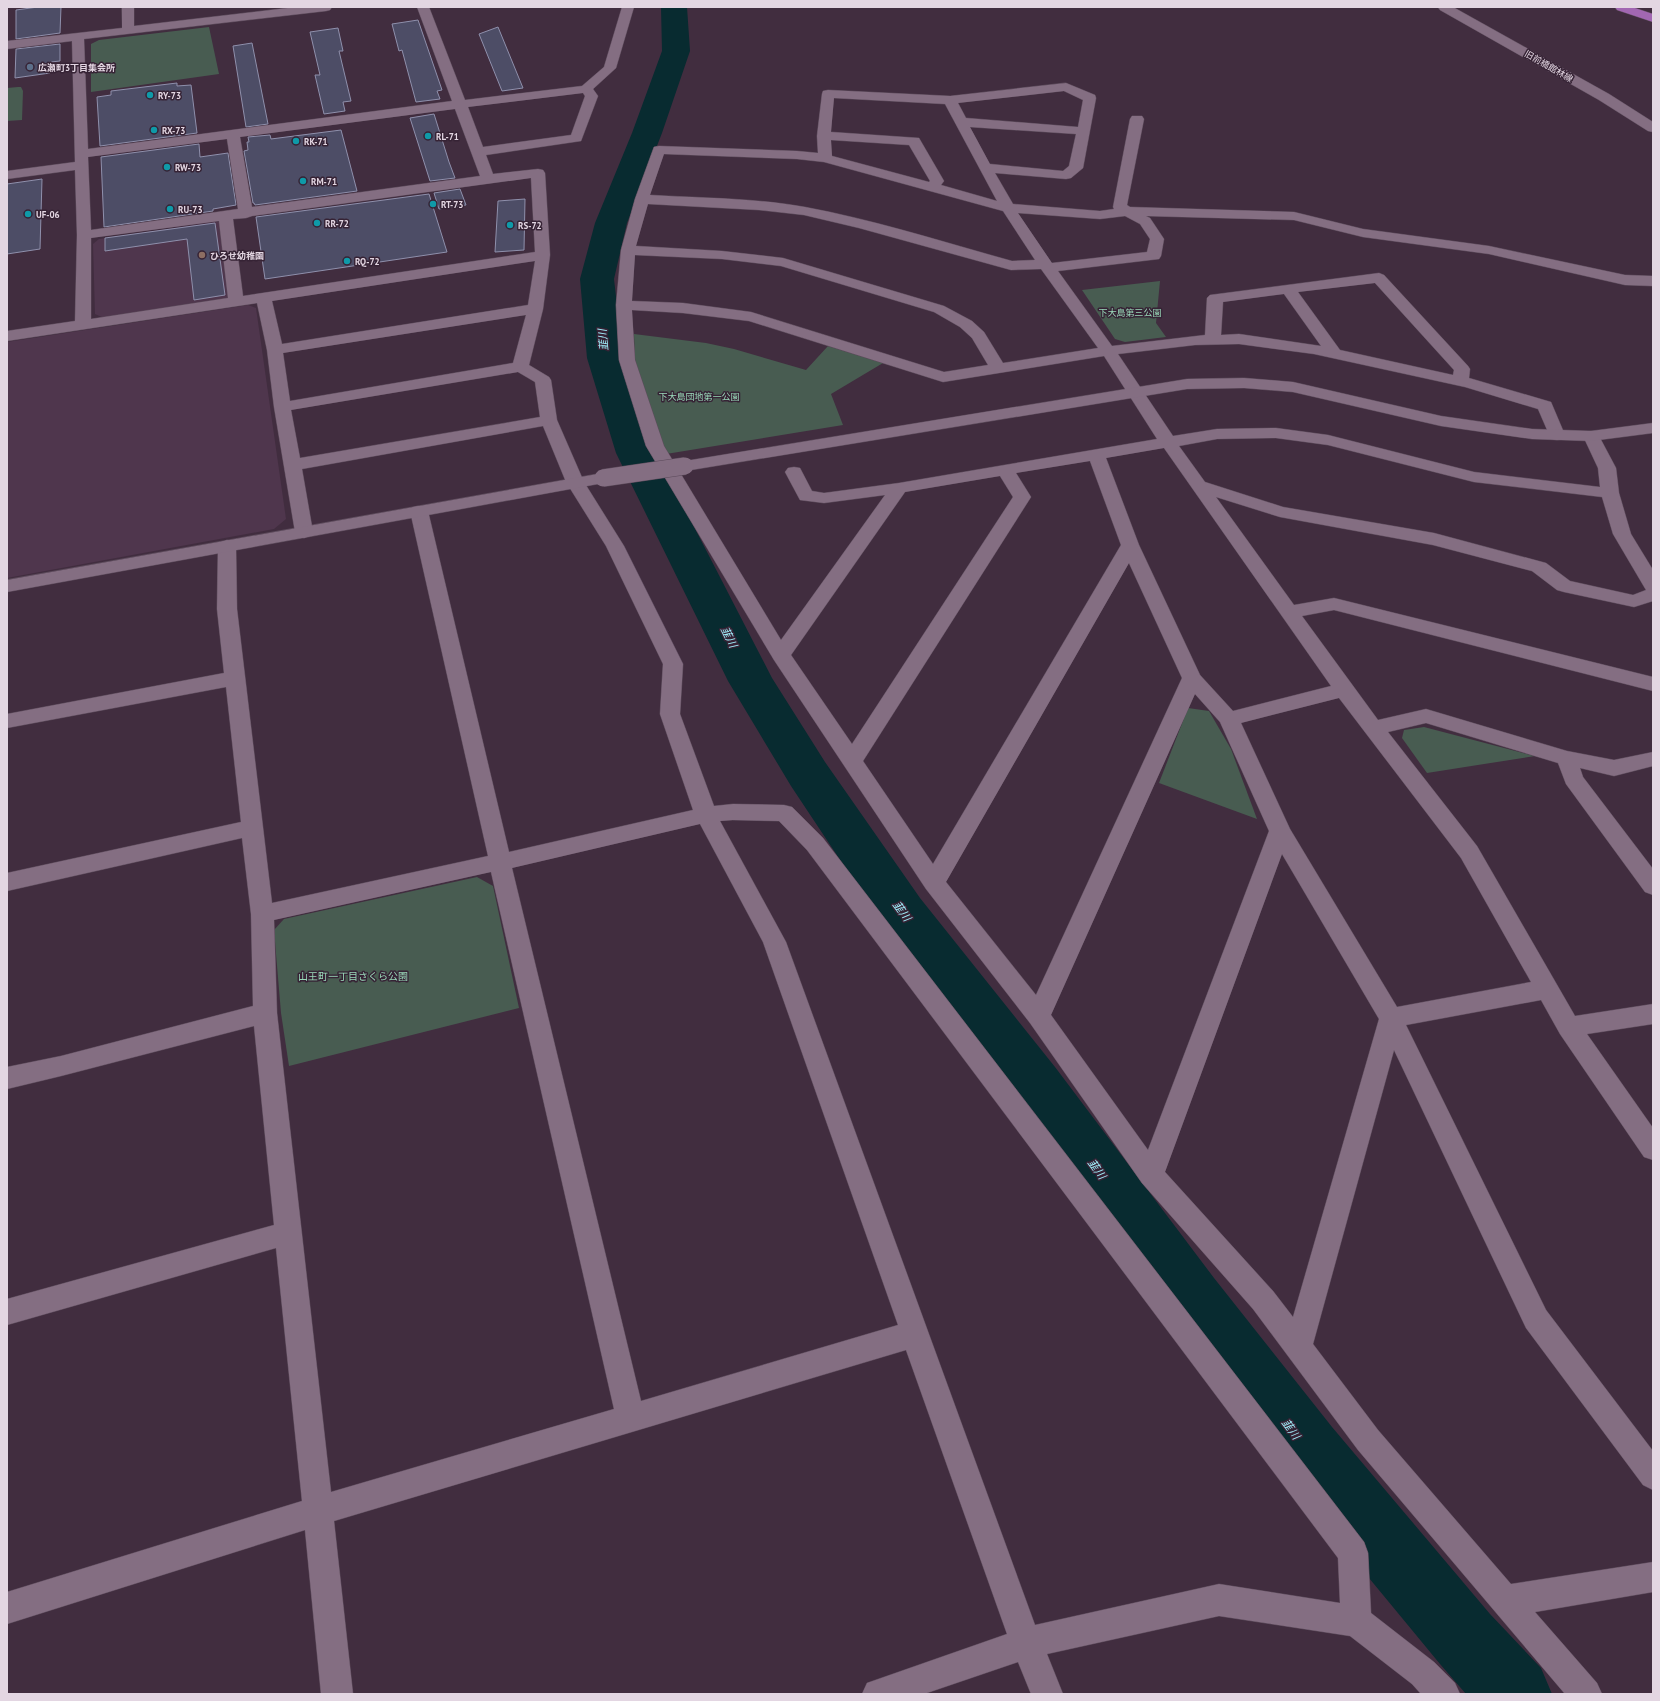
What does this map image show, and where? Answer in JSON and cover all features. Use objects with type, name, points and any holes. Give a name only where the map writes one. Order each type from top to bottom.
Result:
[{"type":"main road","points":[[1621,7],[1653,18]]},
{"type":"street","points":[[128,7],[128,31]]},
{"type":"street","points":[[7,45],[78,38],[326,7]]},
{"type":"street","points":[[423,7],[488,179]]},
{"type":"street","points":[[7,175],[81,160],[233,134],[586,89],[610,68],[628,7]]},
{"type":"street","name":"旧前橋館林線","points":[[1444,7],[1604,97],[1653,128]]},
{"type":"street","points":[[78,38],[84,235],[83,325]]},
{"type":"street","points":[[824,158],[824,136],[828,94],[950,100],[1066,87],[1090,98],[1076,168],[1066,175],[985,168]]},
{"type":"street","points":[[478,152],[576,138],[592,96],[586,89]]},
{"type":"street","points":[[950,100],[985,168],[1008,208],[1047,266],[1108,351],[1134,393],[1344,690],[1469,852],[1569,1028],[1653,1149]]},
{"type":"street","points":[[642,199],[760,206],[804,211],[862,224],[1011,266],[1047,266],[1154,256],[1157,239],[1145,221],[1120,207],[1137,119]]},
{"type":"street","points":[[961,122],[1084,131]]},
{"type":"street","points":[[233,134],[246,214]]},
{"type":"street","points":[[824,136],[914,141],[937,181],[932,188]]},
{"type":"street","points":[[1586,1694],[1368,1440],[1263,1300],[1151,1175],[1038,1016],[934,883],[782,655],[655,446],[627,360],[624,305],[628,250],[642,199],[659,150],[789,155],[824,158],[1008,208],[1100,215],[1130,212],[1294,216],[1363,233],[1488,250],[1625,280],[1653,281]]},
{"type":"street","points":[[84,235],[226,217],[538,173],[543,255],[535,309],[520,367]]},
{"type":"street","points":[[226,217],[236,302]]},
{"type":"street","points":[[628,250],[722,255],[783,262],[939,308],[966,324],[978,336],[998,368]]},
{"type":"street","points":[[7,336],[543,255]]},
{"type":"street","points":[[1213,340],[1215,298],[1379,278],[1462,369],[1460,381]]},
{"type":"street","points":[[1288,289],[1334,353]]},
{"type":"street","points":[[264,298],[275,350],[282,406],[304,532]]},
{"type":"street","points":[[624,305],[683,308],[751,317],[943,377],[1108,351],[1195,340],[1238,340],[1314,349],[1460,381],[1545,406],[1557,435]]},
{"type":"street","points":[[275,350],[535,309]]},
{"type":"street","points":[[282,406],[520,367],[543,380],[549,420],[575,482],[615,546],[673,664],[670,714],[706,815],[774,942],[1026,1643],[1047,1694]]},
{"type":"street","points":[[7,586],[575,482],[685,466],[1187,384],[1244,383],[1293,387],[1442,422],[1532,434],[1591,436],[1653,428]]},
{"type":"street","points":[[292,465],[549,420]]},
{"type":"street","points":[[794,472],[806,496],[824,498],[899,488],[1218,434],[1276,433],[1328,440],[1474,477],[1610,494]]},
{"type":"street","points":[[1591,436],[1607,468],[1610,494],[1622,534],[1653,586]]},
{"type":"street","points":[[1096,455],[1130,545],[1192,678],[1229,719],[1280,831],[1391,1018],[1536,1319],[1653,1475]]},
{"type":"street","points":[[852,761],[1022,498],[1005,470]]},
{"type":"street","points":[[1200,486],[1280,512],[1434,539],[1539,567],[1564,586],[1634,601],[1653,594]]},
{"type":"street","points":[[782,655],[841,568],[899,488]]},
{"type":"street","points":[[420,511],[500,862],[631,1418]]},
{"type":"street","points":[[934,883],[1130,545]]},
{"type":"street","points":[[227,546],[227,609],[262,914],[265,1013],[337,1694]]},
{"type":"street","points":[[1288,612],[1334,604],[1653,684]]},
{"type":"street","points":[[7,721],[236,678]]},
{"type":"street","points":[[1038,1016],[1192,678]]},
{"type":"street","points":[[1229,719],[1344,690]]},
{"type":"street","points":[[1373,728],[1426,716],[1567,758],[1614,768],[1653,759]]},
{"type":"street","points":[[1567,758],[1573,779],[1653,886]]},
{"type":"street","points":[[262,914],[706,815],[733,812],[784,813],[815,844],[1353,1553],[1356,1621]]},
{"type":"street","points":[[7,882],[252,828]]},
{"type":"street","points":[[1151,1175],[1280,831]]},
{"type":"street","points":[[1391,1018],[1547,989]]},
{"type":"street","points":[[7,1078],[61,1066],[265,1013]]},
{"type":"street","points":[[1569,1028],[1653,1014]]},
{"type":"street","points":[[1298,1347],[1391,1018]]},
{"type":"street","points":[[7,1312],[288,1233]]},
{"type":"street","points":[[7,1608],[318,1511],[914,1334]]},
{"type":"street","points":[[1505,1601],[1653,1577]]},
{"type":"street","points":[[878,1694],[1026,1643],[1219,1600],[1356,1621],[1423,1673],[1444,1694]]},
{"type":"shaded area","points":[[221,221],[230,299],[104,318],[95,314],[93,244],[99,239]]},
{"type":"shaded area","points":[[248,305],[256,308],[286,519],[274,529],[7,578],[7,342]]},
{"type":"green space","points":[[209,27],[219,74],[91,92],[91,44],[99,40]]},
{"type":"green space","points":[[21,87],[23,91],[22,120],[7,121],[7,88]]},
{"type":"green space","name":"下大島第三公園","points":[[1160,281],[1156,323],[1166,337],[1125,342],[1115,339],[1082,290]]},
{"type":"green space","name":"下大島団地第一公園","points":[[634,334],[706,343],[734,349],[806,370],[828,346],[883,363],[831,394],[843,425],[666,454],[635,366]]},
{"type":"green space","points":[[1188,708],[1209,711],[1231,749],[1257,819],[1159,783]]},
{"type":"green space","points":[[1424,727],[1535,756],[1427,773],[1402,738],[1404,730]]},
{"type":"green space","name":"山王町一丁目さくら公園","points":[[477,877],[493,886],[519,1008],[289,1066],[281,1013],[274,930],[284,919]]},
{"type":"building","points":[[38,7],[61,7],[60,33],[16,39],[16,10]]},
{"type":"building","points":[[418,20],[442,90],[437,91],[440,99],[416,102],[402,50],[399,51],[392,24]]},
{"type":"building","points":[[498,27],[523,88],[502,91],[479,34]]},
{"type":"building","points":[[338,28],[343,51],[339,51],[351,101],[343,102],[345,111],[324,114],[315,75],[320,75],[310,32]]},
{"type":"building","points":[[252,43],[268,124],[246,127],[233,46]]},
{"type":"building","name":"広瀬町3丁目集会所","points":[[60,44],[60,61],[51,62],[50,73],[15,78],[16,49]]},
{"type":"building","points":[[177,83],[177,86],[191,85],[197,133],[100,146],[97,97],[111,95],[111,91]]},
{"type":"building","name":"RL-71","points":[[434,114],[455,178],[430,181],[410,118]]},
{"type":"building","points":[[341,130],[357,191],[255,205],[253,203],[244,151],[248,150],[248,137],[270,135],[271,139]]},
{"type":"building","points":[[199,144],[200,157],[228,153],[236,205],[213,209],[213,211],[104,227],[101,157]]},
{"type":"building","name":"UF-06","points":[[42,179],[40,249],[7,254],[7,184]]},
{"type":"building","points":[[460,189],[466,205],[439,209],[434,193]]},
{"type":"building","points":[[429,194],[447,252],[265,279],[256,217]]},
{"type":"building","name":"RS-72","points":[[525,199],[524,250],[495,252],[498,201]]},
{"type":"building","points":[[215,223],[225,295],[194,300],[187,239],[105,251],[105,238]]},
{"type":"waterway","name":"韮川","points":[[674,7],[676,51],[647,133],[611,223],[597,279],[605,358],[636,453],[751,681],[808,774],[902,912],[1035,1084],[1192,1299],[1308,1451],[1465,1639],[1515,1694]]},
{"type":"place","name":"広瀬町3丁目集会所","points":[[30,67]]},
{"type":"place","name":"RY-73","points":[[150,95]]},
{"type":"place","name":"RX-73","points":[[154,130]]},
{"type":"place","name":"RL-71","points":[[428,136]]},
{"type":"place","name":"RK-71","points":[[296,141]]},
{"type":"place","name":"RW-73","points":[[167,167]]},
{"type":"place","name":"RM-71","points":[[303,181]]},
{"type":"place","name":"RT-73","points":[[433,204]]},
{"type":"place","name":"RU-73","points":[[170,209]]},
{"type":"place","name":"UF-06","points":[[28,214]]},
{"type":"place","name":"RR-72","points":[[317,223]]},
{"type":"place","name":"RS-72","points":[[510,225]]},
{"type":"place","name":"ひろせ幼稚園","points":[[202,255]]},
{"type":"place","name":"RQ-72","points":[[347,261]]}]
